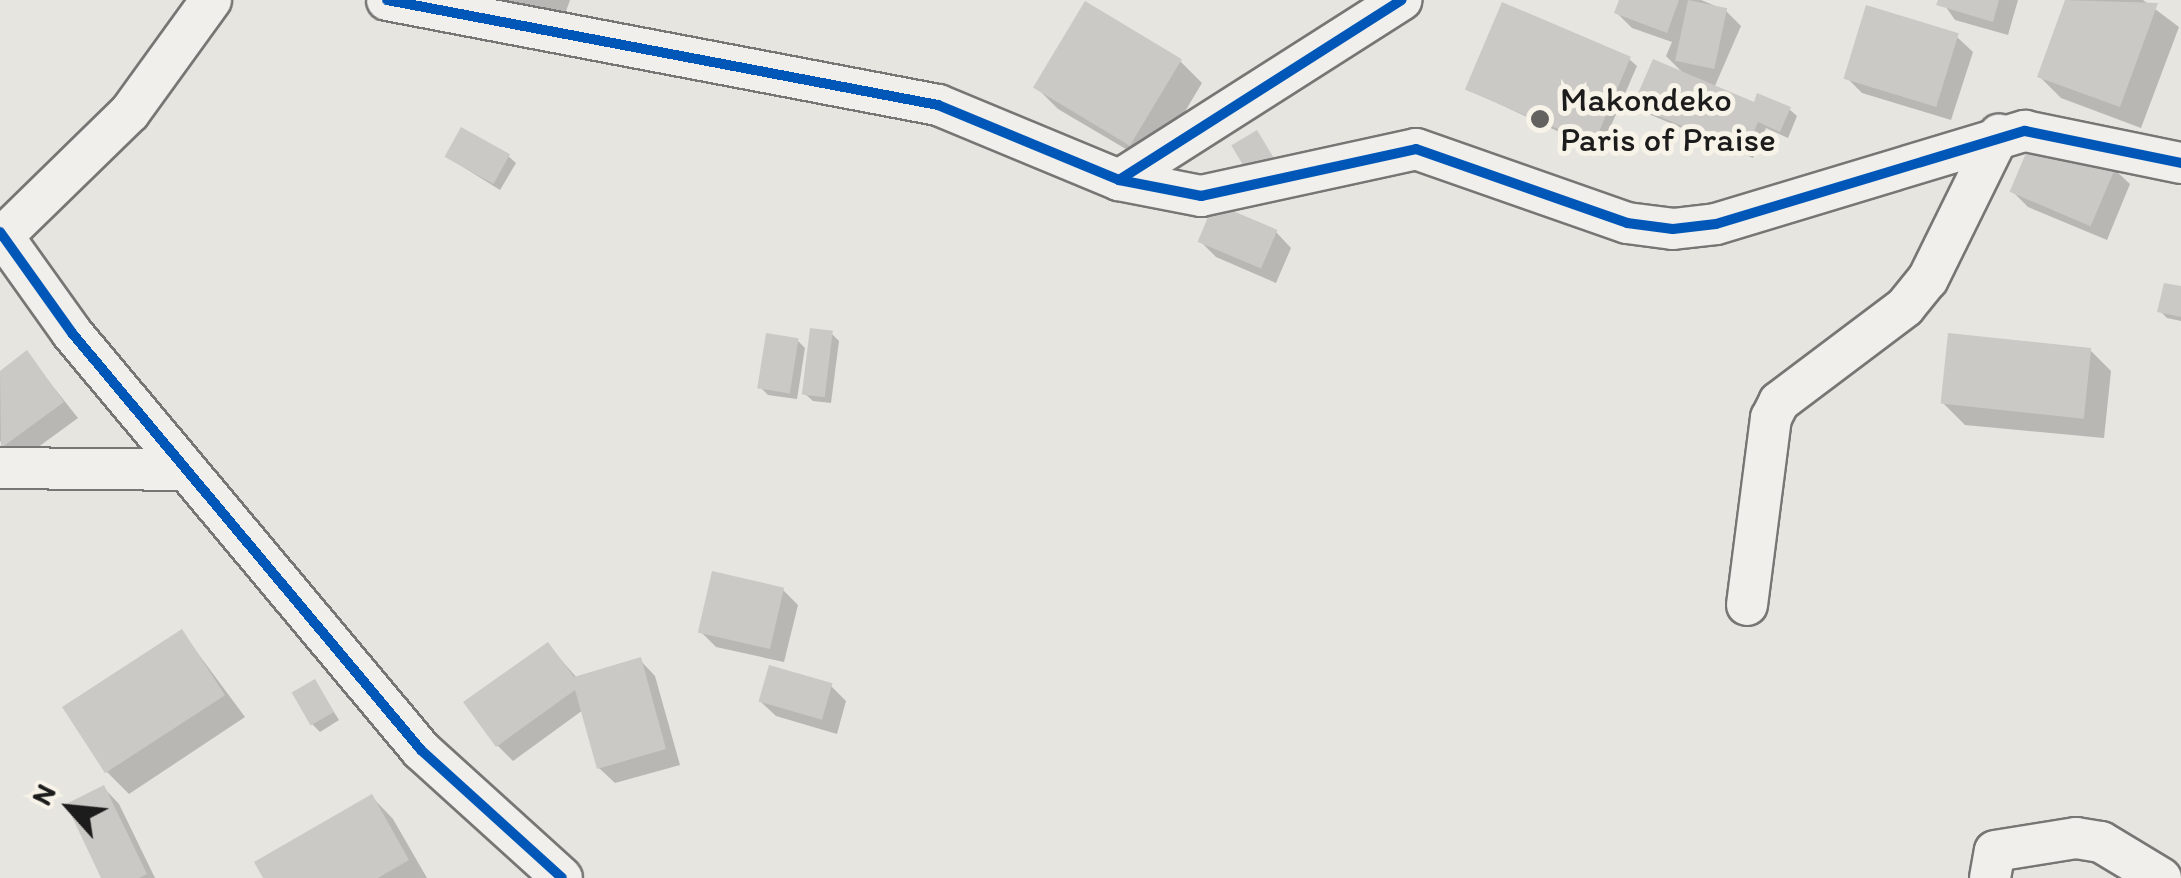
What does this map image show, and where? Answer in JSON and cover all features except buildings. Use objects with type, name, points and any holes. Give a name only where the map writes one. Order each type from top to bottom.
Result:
[{"type":"street","points":[[211,0],[130,112],[2,234],[72,333],[421,750],[562,878]]},
{"type":"street","points":[[387,0],[938,105],[993,122],[1119,180],[1202,196],[1416,149],[1627,223],[1673,228],[1716,224],[2000,135],[2041,133],[2181,163]]},
{"type":"street","points":[[1119,180],[1402,0]]},
{"type":"street","points":[[1747,605],[1772,418],[1780,402],[1905,307],[1928,279],[2000,135]]},
{"type":"street","points":[[0,468],[185,470]]},
{"type":"street","points":[[1990,878],[1995,851],[2076,838],[2101,842],[2161,878]]},
{"type":"cycle path","points":[[387,0],[938,105],[1119,180],[1402,0]]},
{"type":"cycle path","points":[[1119,180],[1201,196],[1416,149],[1627,223],[1673,229],[1716,224],[2025,131],[2181,163]]},
{"type":"cycle path","points":[[0,232],[72,333],[421,750],[562,878]]},
{"type":"place","name":"Makondeko Paris of Praise","points":[[1540,119]]}]
